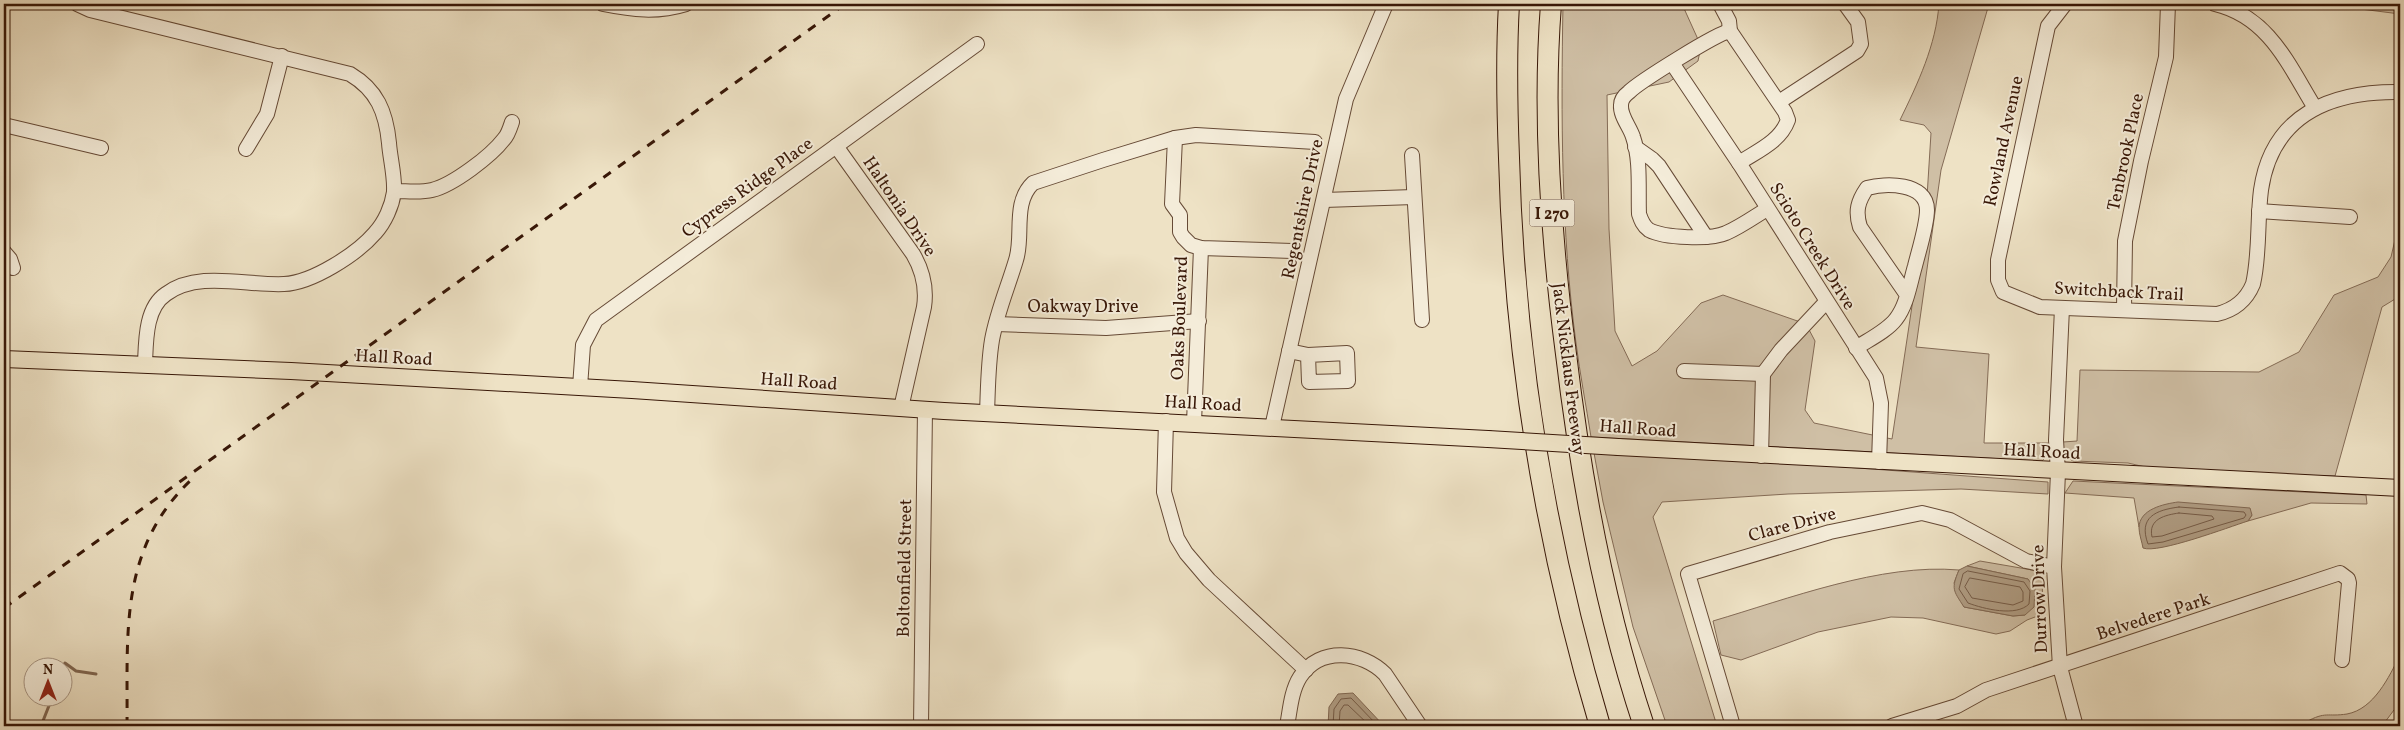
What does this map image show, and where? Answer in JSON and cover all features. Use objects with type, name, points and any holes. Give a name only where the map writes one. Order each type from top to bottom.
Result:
[{"type":"highway","name":"I 270","points":[[1509,4],[1508,120],[1510,208],[1522,350],[1543,486],[1563,583],[1586,678],[1600,726]]},
{"type":"highway","name":"Jack Nicklaus Freeway","points":[[1551,4],[1548,83],[1552,211],[1558,295],[1571,398],[1597,549],[1627,672],[1644,726]]},
{"type":"main road","name":"Hall Road","points":[[4,359],[145,364],[580,387],[901,408],[1166,421],[1761,456],[2400,488]]},
{"type":"street","points":[[78,4],[90,10],[344,72],[360,80],[371,90],[383,110],[387,124],[394,190],[391,205],[376,232],[334,266],[304,280],[287,284],[190,282],[164,295],[149,320],[145,364]]},
{"type":"street","points":[[603,4],[645,12],[667,10],[686,4]]},
{"type":"street","name":"Regentshire Drive","points":[[1272,427],[1346,99],[1386,4]]},
{"type":"street","points":[[1720,4],[1729,21],[1730,31],[1779,102],[1788,120],[1784,130],[1777,138],[1739,163]]},
{"type":"street","points":[[1779,102],[1856,51],[1862,44],[1858,22],[1845,4]]},
{"type":"street","name":"Rowland Avenue","points":[[2003,292],[1997,270],[1999,248],[2048,26],[2065,4]]},
{"type":"street","name":"Tenbrook Place","points":[[2124,309],[2126,241],[2141,161],[2166,57],[2168,4]]},
{"type":"street","points":[[2214,4],[2237,11],[2264,30],[2315,108]]},
{"type":"street","points":[[1730,31],[1672,63],[1630,91],[1621,106],[1635,148],[1639,214],[1645,227],[1664,234],[1706,237],[1727,233],[1767,209]]},
{"type":"street","name":"Cypress Ridge Place","points":[[580,387],[583,346],[596,320],[977,44]]},
{"type":"street","points":[[246,149],[268,114],[282,56]]},
{"type":"street","name":"Scioto Creek Drive","points":[[1672,63],[1739,163],[1876,378],[1880,390],[1879,462]]},
{"type":"street","points":[[2350,217],[2259,211],[2264,176],[2276,145],[2299,120],[2315,108],[2331,100],[2359,93],[2400,92]]},
{"type":"street","points":[[394,190],[419,192],[434,189],[451,182],[494,151],[506,138],[512,122]]},
{"type":"street","points":[[4,125],[101,148]]},
{"type":"street","points":[[987,413],[992,342],[1005,288],[1016,259],[1018,229],[1023,201],[1028,189],[1043,178],[1175,138],[1199,134],[1315,142]]},
{"type":"street","name":"Oaks Boulevard","points":[[1175,138],[1172,204],[1180,215],[1180,232],[1183,237],[1191,245],[1201,248],[1194,423]]},
{"type":"street","name":"Haltonia Drive","points":[[836,146],[913,254],[920,266],[924,280],[926,293],[924,307],[901,408]]},
{"type":"street","points":[[1635,148],[1652,158],[1659,166],[1706,237]]},
{"type":"street","points":[[1412,155],[1422,320]]},
{"type":"street","points":[[1856,348],[1895,321],[1907,294],[1927,209],[1925,201],[1917,192],[1891,184],[1868,188],[1858,200],[1860,227],[1907,294]]},
{"type":"street","points":[[1324,200],[1414,197]]},
{"type":"street","name":"Switchback Trail","points":[[2003,292],[2040,307],[2217,314],[2236,307],[2246,296],[2253,284],[2259,211]]},
{"type":"street","points":[[1201,248],[1292,251]]},
{"type":"street","points":[[4,252],[14,268]]},
{"type":"street","points":[[1761,456],[1763,374],[1781,350],[1826,302]]},
{"type":"street","name":"Durrow Drive","points":[[2062,308],[2056,440],[2058,472],[2054,567],[2060,667],[2075,724]]},
{"type":"street","name":"Oakway Drive","points":[[996,324],[1106,328],[1199,321]]},
{"type":"street","points":[[1290,351],[1308,355]]},
{"type":"street","points":[[1684,371],[1763,374]]},
{"type":"street","name":"Boltonfield Street","points":[[921,726],[925,409]]},
{"type":"street","points":[[1166,421],[1164,492],[1177,538],[1186,553],[1209,580],[1306,670]]},
{"type":"street","name":"Clare Drive","points":[[1733,726],[1688,574],[1830,532],[1922,513],[1950,520],[2026,561],[2054,567]]},
{"type":"street","name":"Belvedere Park","points":[[1892,726],[1958,706],[1986,690],[2340,573],[2348,578],[2349,583],[2342,660]]},
{"type":"street","points":[[1287,726],[1299,678],[1306,670],[1328,656],[1352,655],[1365,659],[1386,674],[1420,726]]},
{"type":"shaded area","points":[[1563,4],[1682,4],[1701,46],[1698,61],[1669,82],[1607,95],[1609,229],[1615,331],[1632,366],[1657,351],[1701,303],[1723,295],[1806,324],[1815,341],[1805,410],[1814,423],[1892,439],[1926,213],[1931,133],[1924,125],[1900,120],[1930,49],[1939,4],[1989,4],[1941,170],[1916,347],[1989,354],[1984,443],[2048,443],[2047,456],[2042,461],[1591,437],[1576,343],[1567,259],[1562,131]]},
{"type":"shaded area","points":[[2337,4],[2400,4],[2400,14],[2345,7]]},
{"type":"shaded area","points":[[2400,218],[2400,296],[2382,307],[2335,476],[2158,470],[2128,463],[2073,461],[2066,455],[2063,442],[2077,441],[2080,370],[2259,372],[2299,352],[2334,295],[2378,277],[2391,257]]},
{"type":"shaded area","points":[[1594,453],[1804,464],[2048,482],[2048,494],[1961,489],[1788,494],[1662,502],[1653,517],[1717,726],[1667,726],[1633,627],[1603,502]]},
{"type":"shaded area","points":[[2073,481],[2366,495],[2367,504],[2311,503],[2248,521],[2252,515],[2144,516],[2139,527],[2134,498],[2065,493]]},
{"type":"shaded area","points":[[1980,561],[2038,571],[2042,575],[2043,614],[2027,620],[2010,631],[1996,634],[1923,618],[1891,617],[1818,632],[1741,660],[1721,655],[1713,621],[1803,593],[1867,577],[1898,572],[1929,569],[1959,570],[1954,583],[1964,607],[2013,616],[2025,615],[2028,579],[1967,566]]},
{"type":"shaded area","points":[[2400,655],[2400,709],[2394,710],[2382,726],[2308,726],[2306,722],[2318,717],[2347,714],[2365,706],[2380,691]]},
{"type":"water","points":[[2178,502],[2250,508],[2252,515],[2248,521],[2178,544],[2151,549],[2143,548],[2139,528],[2143,516],[2153,509]]},
{"type":"water","points":[[1967,566],[2028,579],[2035,589],[2034,607],[2025,615],[2013,616],[1964,607],[1955,593],[1954,586],[1959,570]]},
{"type":"water","points":[[1353,693],[1384,726],[1328,726],[1329,707],[1338,694]]},
{"type":"waterway","points":[[72,668],[76,671],[96,674]]},
{"type":"waterway","points":[[41,726],[48,708]]},
{"type":"railway","points":[[4,608],[845,4]]},
{"type":"railway","points":[[127,726],[128,626],[132,594],[139,564],[151,534],[168,506],[192,479]]}]
